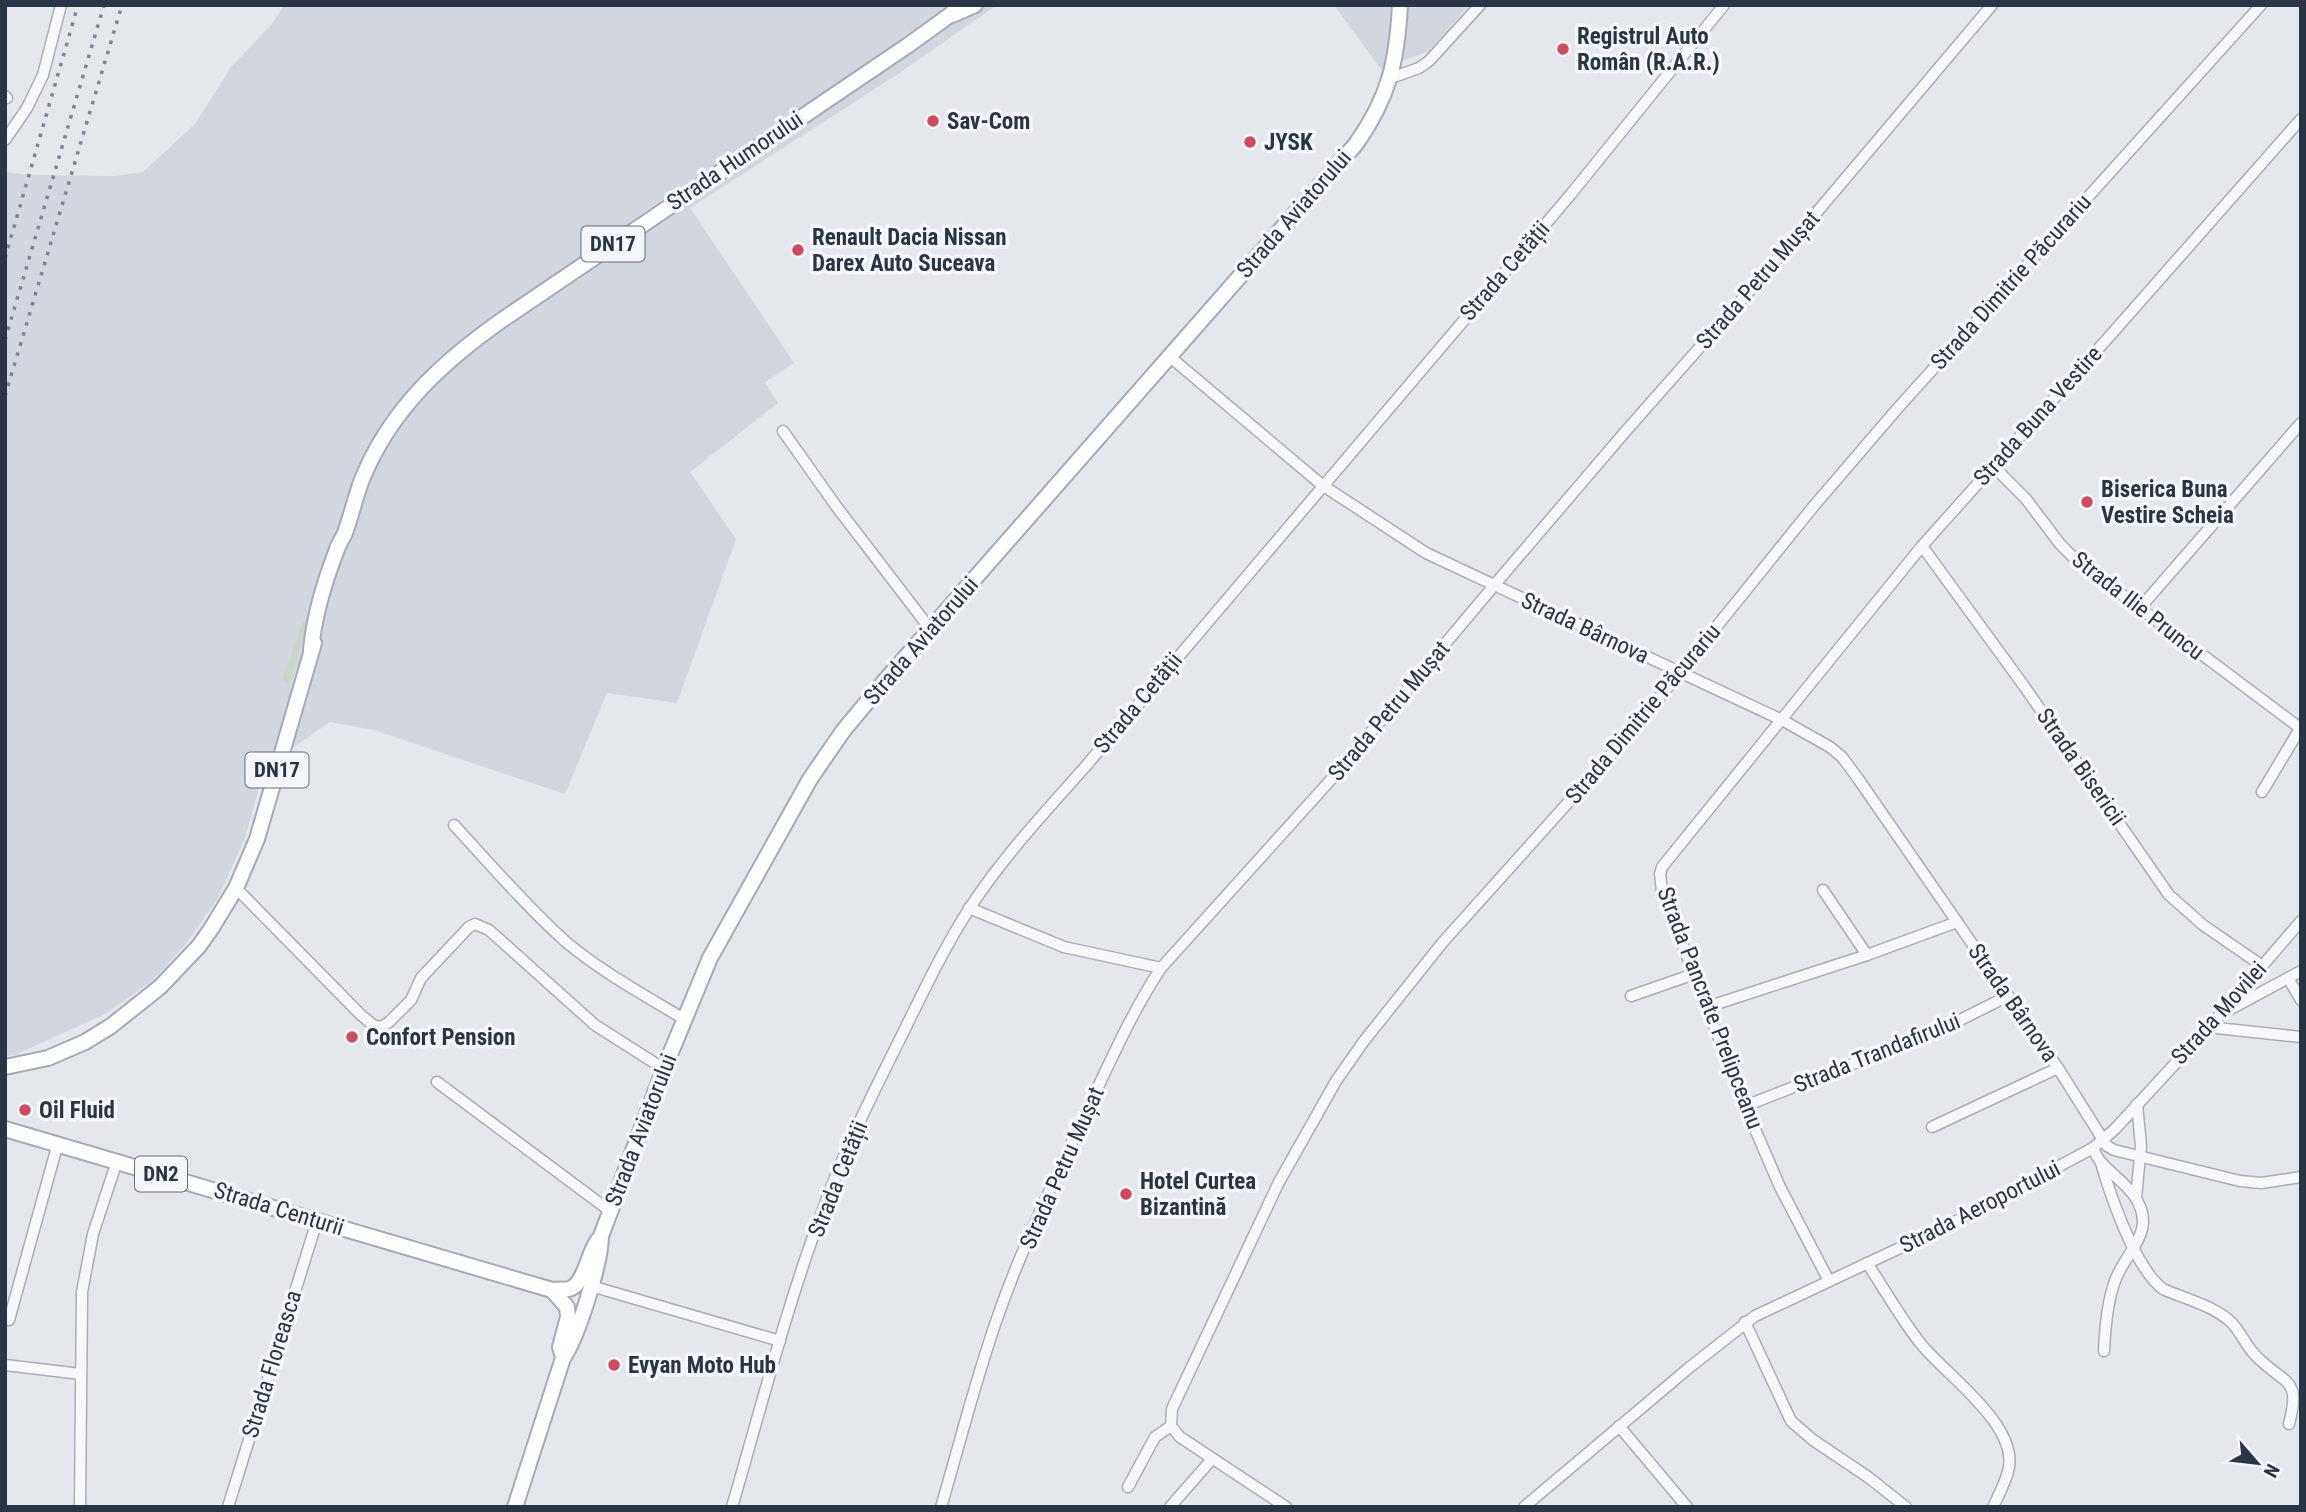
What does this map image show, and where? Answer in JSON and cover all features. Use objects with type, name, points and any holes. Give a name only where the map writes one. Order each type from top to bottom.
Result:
[{"type":"main road","name":"Strada Humorului","points":[[5,1067],[23,1062],[128,1012],[160,987],[199,946],[236,888],[257,839],[311,650],[313,626],[336,551],[362,481],[383,437],[413,396],[455,355],[502,320],[955,10],[975,5]]},
{"type":"main road","name":"Strada Aviatorului","points":[[563,1358],[571,1347],[591,1286],[601,1251],[601,1236],[610,1211],[710,958],[810,779],[850,723],[1356,144],[1382,102],[1391,78],[1396,57],[1400,5]]},
{"type":"main road","name":"Strada Centurii","points":[[5,1129],[552,1290]]},
{"type":"main road","points":[[552,1290],[567,1290],[578,1283],[593,1246],[601,1236]]},
{"type":"main road","points":[[515,1507],[563,1358],[560,1347],[568,1317],[567,1307],[552,1290]]},
{"type":"street","points":[[5,140],[27,108],[43,75],[61,5]]},
{"type":"street","points":[[1391,78],[1419,68],[1429,61],[1480,5]]},
{"type":"street","name":"Strada Cetății","points":[[732,1507],[780,1341],[822,1212],[850,1143],[933,972],[970,908],[1012,849],[1085,767],[1571,194],[1724,5]]},
{"type":"street","name":"Strada Petru Mușat","points":[[941,1507],[995,1325],[1012,1279],[1056,1176],[1111,1059],[1161,968],[1336,774],[1493,586],[1776,260],[1992,5]]},
{"type":"street","name":"Strada Dimitrie Păcurariu","points":[[1171,1426],[1172,1409],[1292,1158],[1336,1081],[1371,1032],[1443,943],[1616,750],[1813,507],[1897,409],[2261,5]]},
{"type":"street","name":"Strada Buna Vestire","points":[[1782,720],[1922,546],[2301,119]]},
{"type":"street","name":"Strada Bârnova","points":[[1169,356],[1322,485],[1426,554],[1782,720],[1830,747],[1842,757],[2058,1068],[2102,1141]]},
{"type":"street","points":[[2139,609],[2301,423]]},
{"type":"street","points":[[783,431],[836,506],[931,630]]},
{"type":"street","name":"Strada Ilie Pruncu","points":[[1993,466],[2026,499],[2068,553],[2139,609],[2300,727],[2262,792]]},
{"type":"street","name":"Strada Bisericii","points":[[1922,546],[2024,685],[2169,895],[2203,925],[2261,965]]},
{"type":"street","name":"Strada Pancrate Prelipceanu","points":[[1782,720],[1662,867],[1660,874],[1662,891],[1745,1106],[1780,1186],[1829,1281]]},
{"type":"street","points":[[454,825],[566,942],[592,962],[684,1019]]},
{"type":"street","points":[[236,888],[373,1025],[381,1027],[388,1023],[411,1000],[421,978],[475,924],[489,930],[595,1025],[664,1069]]},
{"type":"street","points":[[1823,890],[1867,956]]},
{"type":"street","points":[[970,908],[1064,947],[1161,968]]},
{"type":"street","name":"Strada Movilei","points":[[2137,1104],[2219,1016],[2301,921]]},
{"type":"street","points":[[1707,1007],[1867,956],[1957,922]]},
{"type":"street","points":[[2219,1016],[2301,971]]},
{"type":"street","points":[[1631,996],[1694,974]]},
{"type":"street","points":[[2288,978],[2301,1000]]},
{"type":"street","name":"Strada Trandafirului","points":[[1745,1106],[1940,1030],[2008,996]]},
{"type":"street","points":[[2207,1027],[2301,1037]]},
{"type":"street","points":[[1932,1127],[2058,1068]]},
{"type":"street","points":[[437,1082],[610,1211]]},
{"type":"street","points":[[2136,1198],[2141,1156],[2137,1104]]},
{"type":"street","name":"Strada Aeroportului","points":[[1524,1507],[1745,1322],[1954,1223],[2092,1148],[2137,1104]]},
{"type":"street","points":[[2102,1141],[2114,1150],[2240,1181],[2261,1183],[2301,1177]]},
{"type":"street","points":[[9,1320],[58,1143]]},
{"type":"street","points":[[2092,1148],[2101,1163],[2111,1194],[2145,1269],[2163,1289],[2231,1322],[2259,1359],[2286,1379],[2292,1386],[2294,1397],[2289,1424]]},
{"type":"street","points":[[80,1507],[81,1308],[84,1276],[93,1234],[117,1161]]},
{"type":"street","points":[[2101,1163],[2114,1173],[2136,1198],[2142,1217],[2140,1239],[2114,1283],[2104,1351]]},
{"type":"street","name":"Strada Floreasca","points":[[228,1507],[317,1221]]},
{"type":"street","points":[[1867,1264],[1919,1343],[1980,1402],[2006,1443],[2010,1458],[2009,1469],[1993,1507]]},
{"type":"street","points":[[591,1286],[780,1341]]},
{"type":"street","points":[[1745,1322],[1791,1421],[1906,1507]]},
{"type":"street","points":[[5,1364],[81,1374]]},
{"type":"street","points":[[1128,1487],[1154,1437],[1171,1426],[1180,1437],[1286,1507]]},
{"type":"street","points":[[1619,1426],[1687,1507]]},
{"type":"street","points":[[1170,1507],[1212,1459]]},
{"type":"shaded area","points":[[284,5],[997,5],[898,74],[690,208],[794,363],[765,382],[778,403],[690,472],[736,539],[677,703],[607,693],[565,794],[374,730],[330,722],[265,767],[245,838],[218,898],[185,945],[152,981],[107,1013],[15,1055],[5,1056],[5,172],[116,176],[143,172],[195,124],[231,67],[272,24]]},
{"type":"shaded area","points":[[1334,5],[1469,5],[1429,51],[1381,69]]},
{"type":"green space","points":[[303,622],[307,625],[289,685],[283,680],[284,674]]},
{"type":"railway","points":[[5,258],[78,5]]},
{"type":"railway","points":[[5,340],[104,5]]},
{"type":"railway","points":[[5,396],[122,5]]},
{"type":"place","name":"Registrul Auto Român (R.A.R.)","points":[[1563,49]]},
{"type":"place","name":"Sav-Com","points":[[933,121]]},
{"type":"place","name":"JYSK","points":[[1250,142]]},
{"type":"place","name":"Renault Dacia Nissan Darex Auto Suceava","points":[[798,250]]},
{"type":"place","name":"Biserica Buna Vestire Scheia","points":[[2087,502]]},
{"type":"place","name":"Confort Pension","points":[[352,1037]]},
{"type":"place","name":"Oil Fluid","points":[[25,1110]]},
{"type":"place","name":"Hotel Curtea Bizantină","points":[[1126,1194]]},
{"type":"place","name":"Evyan Moto Hub","points":[[614,1365]]}]
